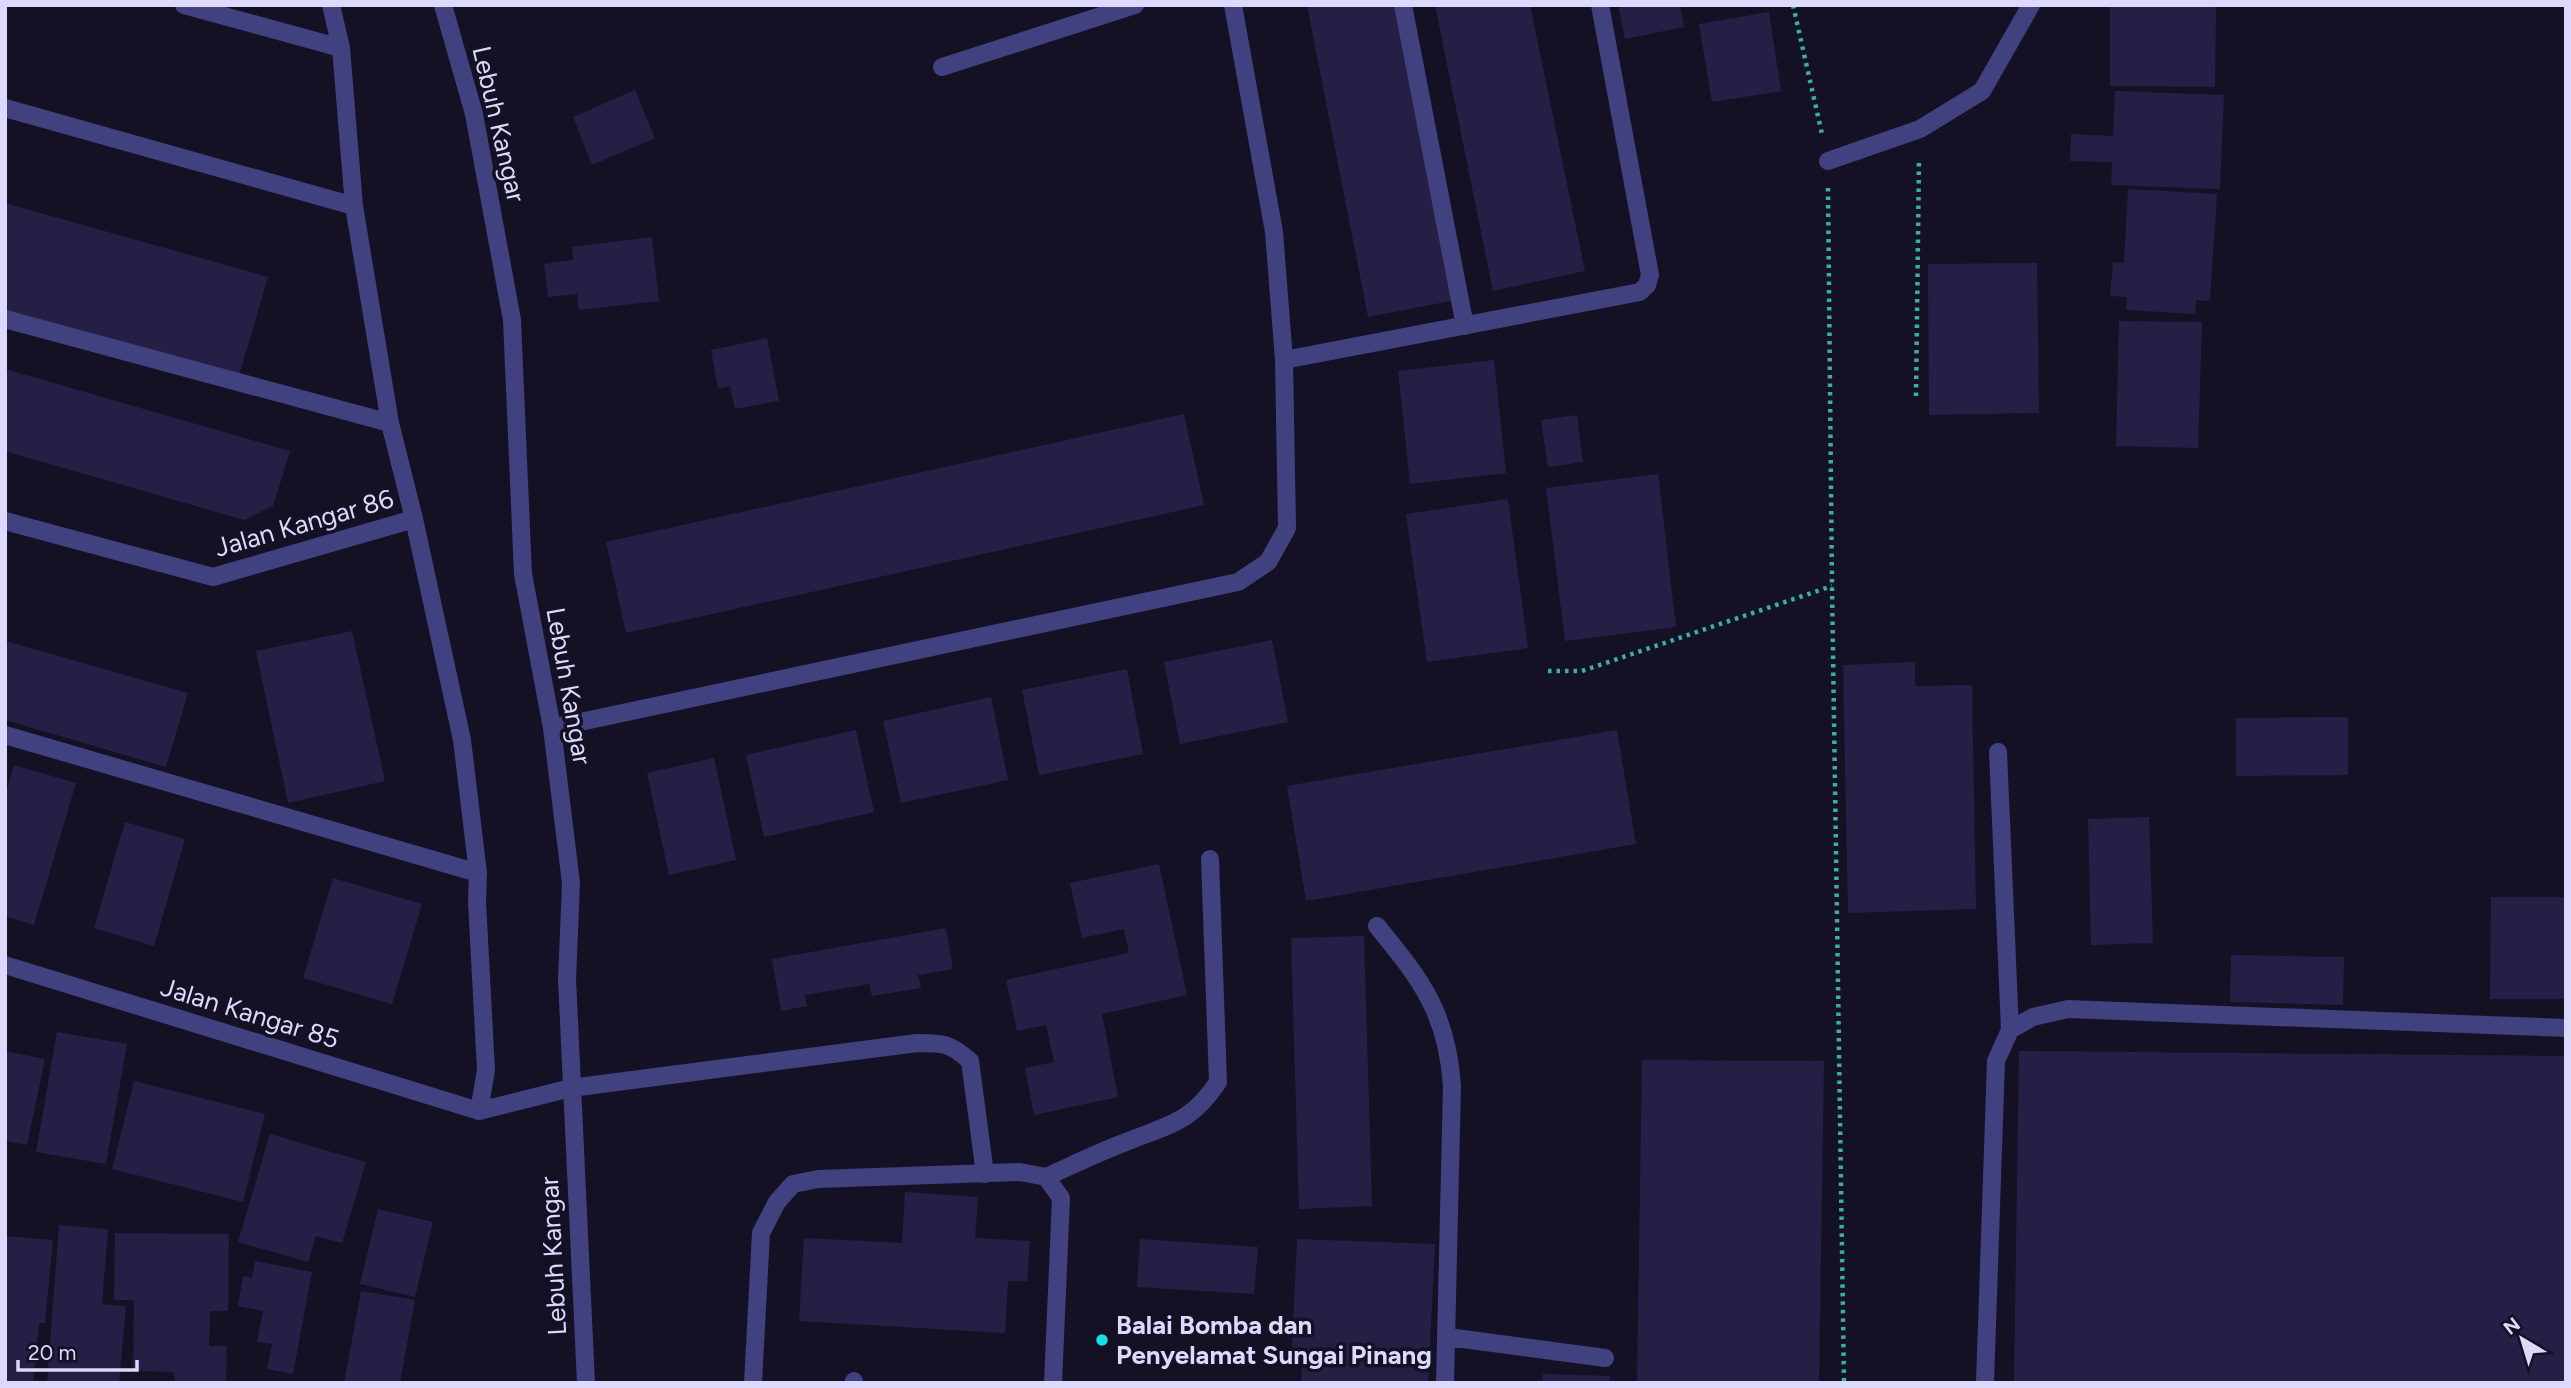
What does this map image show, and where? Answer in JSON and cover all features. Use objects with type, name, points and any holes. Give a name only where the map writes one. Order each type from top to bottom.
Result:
[{"type":"street","points":[[184,5],[341,48]]},
{"type":"street","points":[[331,5],[341,48],[354,206],[390,423],[414,519],[462,740],[478,873],[477,902],[486,1070],[479,1111],[571,1088],[916,1043],[945,1043],[956,1048],[970,1061],[985,1174]]},
{"type":"street","name":"Lebuh Kangar","points":[[443,5],[474,114],[512,320],[523,574],[552,728],[571,883],[567,979],[586,1383]]},
{"type":"street","points":[[942,66],[1135,5]]},
{"type":"street","points":[[552,728],[1238,582],[1269,562],[1287,528],[1284,360],[1274,232],[1233,5]]},
{"type":"street","points":[[1402,5],[1465,326]]},
{"type":"street","points":[[1284,360],[1640,292],[1647,285],[1650,275],[1600,5]]},
{"type":"street","points":[[1828,161],[1920,129],[1982,91],[2031,5]]},
{"type":"street","points":[[5,108],[354,206]]},
{"type":"street","points":[[5,319],[390,423]]},
{"type":"street","name":"Jalan Kangar 86","points":[[5,521],[213,577],[414,519]]},
{"type":"street","points":[[5,734],[478,873]]},
{"type":"street","points":[[1985,1383],[1996,1061],[2010,1030],[1998,752]]},
{"type":"street","points":[[753,1383],[761,1233],[777,1202],[793,1184],[818,1179],[1020,1172],[1046,1177],[1125,1142],[1178,1123],[1205,1102],[1218,1082],[1210,859]]},
{"type":"street","points":[[1377,926],[1425,987],[1437,1014],[1450,1060],[1452,1086],[1445,1383]]},
{"type":"street","name":"Jalan Kangar 85","points":[[5,965],[479,1111]]},
{"type":"street","points":[[2010,1030],[2033,1017],[2068,1009],[2566,1028]]},
{"type":"street","points":[[1046,1177],[1061,1198],[1054,1383]]},
{"type":"street","points":[[1448,1337],[1605,1358]]},
{"type":"path","points":[[1793,5],[1828,161],[1844,1383]]},
{"type":"path","points":[[1916,396],[1920,129]]},
{"type":"path","points":[[1548,671],[1582,671],[1604,665],[1832,586]]},
{"type":"building","points":[[1307,5],[1403,5],[1461,299],[1368,317]]},
{"type":"building","points":[[1435,5],[1530,5],[1585,271],[1493,291]]},
{"type":"building","points":[[1618,5],[1680,5],[1684,27],[1625,39]]},
{"type":"building","points":[[2110,5],[2216,5],[2215,87],[2110,86]]},
{"type":"building","points":[[1769,12],[1781,91],[1712,102],[1699,24]]},
{"type":"building","points":[[635,90],[655,138],[592,165],[573,117]]},
{"type":"building","points":[[2115,91],[2224,95],[2220,189],[2111,185],[2112,162],[2070,161],[2071,134],[2113,136]]},
{"type":"building","points":[[2128,189],[2217,194],[2210,301],[2196,300],[2195,314],[2126,310],[2127,297],[2110,296],[2113,262],[2124,263]]},
{"type":"building","points":[[5,203],[268,277],[235,389],[5,324]]},
{"type":"building","points":[[652,237],[659,301],[579,310],[577,294],[548,297],[544,264],[573,260],[572,247]]},
{"type":"building","points":[[2037,263],[2039,413],[1929,415],[1928,264]]},
{"type":"building","points":[[2119,321],[2202,322],[2198,448],[2116,446]]},
{"type":"building","points":[[767,338],[779,401],[735,409],[730,386],[718,389],[711,350]]},
{"type":"building","points":[[1494,360],[1506,473],[1410,484],[1398,371]]},
{"type":"building","points":[[5,369],[290,451],[273,506],[244,520],[5,451]]},
{"type":"building","points":[[1184,414],[1204,505],[626,633],[606,542]]},
{"type":"building","points":[[1577,415],[1583,462],[1548,467],[1541,420]]},
{"type":"building","points":[[1658,474],[1676,627],[1565,641],[1546,488]]},
{"type":"building","points":[[1508,499],[1528,648],[1427,662],[1406,514]]},
{"type":"building","points":[[352,631],[385,781],[288,803],[256,651]]},
{"type":"building","points":[[1272,640],[1288,722],[1180,744],[1164,662]]},
{"type":"building","points":[[5,641],[188,693],[166,767],[5,720]]},
{"type":"building","points":[[1915,662],[1915,686],[1972,685],[1976,909],[1848,913],[1843,665]]},
{"type":"building","points":[[1127,669],[1143,754],[1039,775],[1022,690]]},
{"type":"building","points":[[991,697],[1008,780],[901,803],[883,721]]},
{"type":"building","points":[[2348,717],[2348,775],[2236,776],[2236,718]]},
{"type":"building","points":[[856,730],[874,812],[764,837],[746,755]]},
{"type":"building","points":[[1617,730],[1636,844],[1306,901],[1287,786]]},
{"type":"building","points":[[714,758],[736,860],[669,875],[647,773]]},
{"type":"building","points":[[14,765],[76,783],[34,925],[5,916],[5,796]]},
{"type":"building","points":[[2149,817],[2153,943],[2091,945],[2088,819]]},
{"type":"building","points":[[125,822],[185,839],[154,946],[94,928]]},
{"type":"building","points":[[1159,864],[1187,995],[1102,1014],[1118,1097],[1034,1115],[1025,1068],[1054,1062],[1046,1025],[1017,1031],[1006,980],[1129,953],[1124,929],[1082,938],[1070,883]]},
{"type":"building","points":[[333,878],[422,904],[392,1004],[303,978]]},
{"type":"building","points":[[2491,897],[2566,897],[2566,999],[2490,999]]},
{"type":"building","points":[[946,928],[953,969],[918,975],[921,988],[872,996],[869,984],[805,995],[807,1006],[781,1011],[772,959]]},
{"type":"building","points":[[1364,936],[1372,1206],[1299,1209],[1291,938]]},
{"type":"building","points":[[2231,955],[2344,957],[2343,1005],[2230,1002]]},
{"type":"building","points":[[57,1032],[127,1044],[106,1164],[36,1152]]},
{"type":"building","points":[[5,1051],[45,1059],[27,1145],[5,1141]]},
{"type":"building","points":[[2019,1051],[2566,1056],[2566,1383],[2014,1383]]},
{"type":"building","points":[[1642,1060],[1824,1061],[1819,1383],[1637,1383]]},
{"type":"building","points":[[134,1081],[265,1114],[243,1202],[112,1169]]},
{"type":"building","points":[[270,1134],[366,1162],[342,1243],[316,1236],[308,1262],[238,1242]]},
{"type":"building","points":[[905,1192],[978,1197],[975,1238],[1030,1241],[1027,1281],[1008,1281],[1005,1333],[799,1321],[804,1238],[902,1243]]},
{"type":"building","points":[[378,1209],[433,1222],[415,1297],[360,1284]]},
{"type":"building","points":[[59,1225],[108,1229],[102,1304],[126,1306],[119,1383],[47,1383]]},
{"type":"building","points":[[115,1233],[229,1234],[228,1311],[210,1311],[209,1346],[227,1346],[226,1383],[175,1383],[174,1372],[133,1371],[134,1300],[114,1300]]},
{"type":"building","points":[[5,1236],[53,1240],[45,1323],[39,1323],[33,1383],[5,1383]]},
{"type":"building","points":[[1140,1239],[1258,1247],[1254,1294],[1137,1287]]},
{"type":"building","points":[[1297,1239],[1435,1244],[1428,1383],[1301,1383],[1303,1349],[1292,1349]]},
{"type":"building","points":[[255,1261],[312,1272],[293,1374],[267,1369],[272,1344],[257,1342],[263,1311],[238,1306],[243,1276],[252,1278]]},
{"type":"building","points":[[361,1291],[415,1300],[400,1383],[344,1383]]},
{"type":"building","points":[[1543,1374],[1610,1376],[1609,1383],[1542,1383]]},
{"type":"place","name":"Balai Bomba dan Penyelamat Sungai Pinang","points":[[1102,1340]]}]
